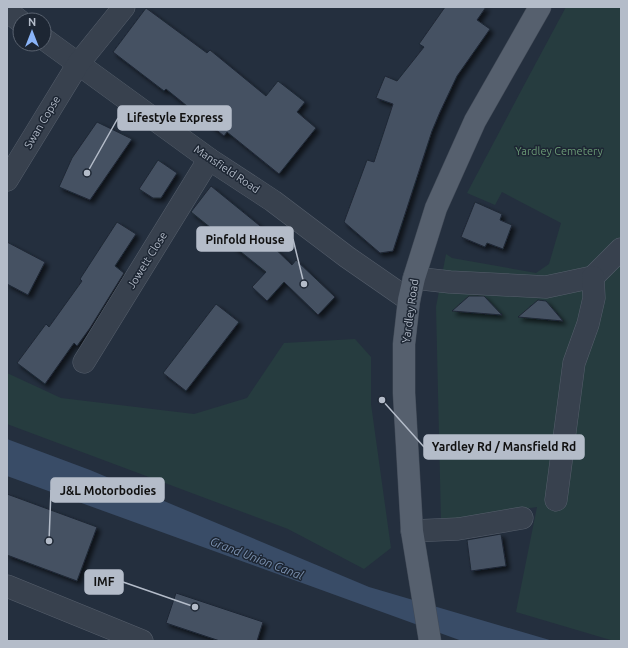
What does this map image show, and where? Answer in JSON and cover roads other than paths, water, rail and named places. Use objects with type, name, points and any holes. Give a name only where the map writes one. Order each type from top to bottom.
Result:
[{"type":"main road","name":"Yardley Road","points":[[430,641],[412,531],[404,393],[404,344],[409,300],[414,278],[436,208],[475,121],[540,7]]},
{"type":"street","name":"Swan Copse","points":[[7,180],[78,64],[124,7]]},
{"type":"street","name":"Mansfield Road","points":[[52,45],[209,159],[273,201],[347,257],[409,300]]},
{"type":"street","name":"Jowett Close","points":[[84,362],[209,159]]},
{"type":"street","points":[[414,278],[450,282],[546,288],[593,277],[619,256]]},
{"type":"street","points":[[556,500],[574,363],[588,324],[594,298],[593,277]]},
{"type":"street","points":[[412,531],[458,529],[522,518]]},
{"type":"street","points":[[7,586],[142,641]]},
{"type":"water","name":"Grand Union Canal","points":[[7,439],[90,470],[369,587],[553,641],[462,641],[7,476]]},
{"type":"place","name":"Lifestyle Express","points":[[87,173]]},
{"type":"place","name":"Pinfold House","points":[[304,284]]},
{"type":"place","name":"Yardley Rd / Mansfield Rd","points":[[382,400]]},
{"type":"place","name":"J&L Motorbodies","points":[[49,541]]},
{"type":"place","name":"IMF","points":[[195,607]]},
{"type":"park label","name":"Yardley Cemetery","points":[[559,151]]}]
